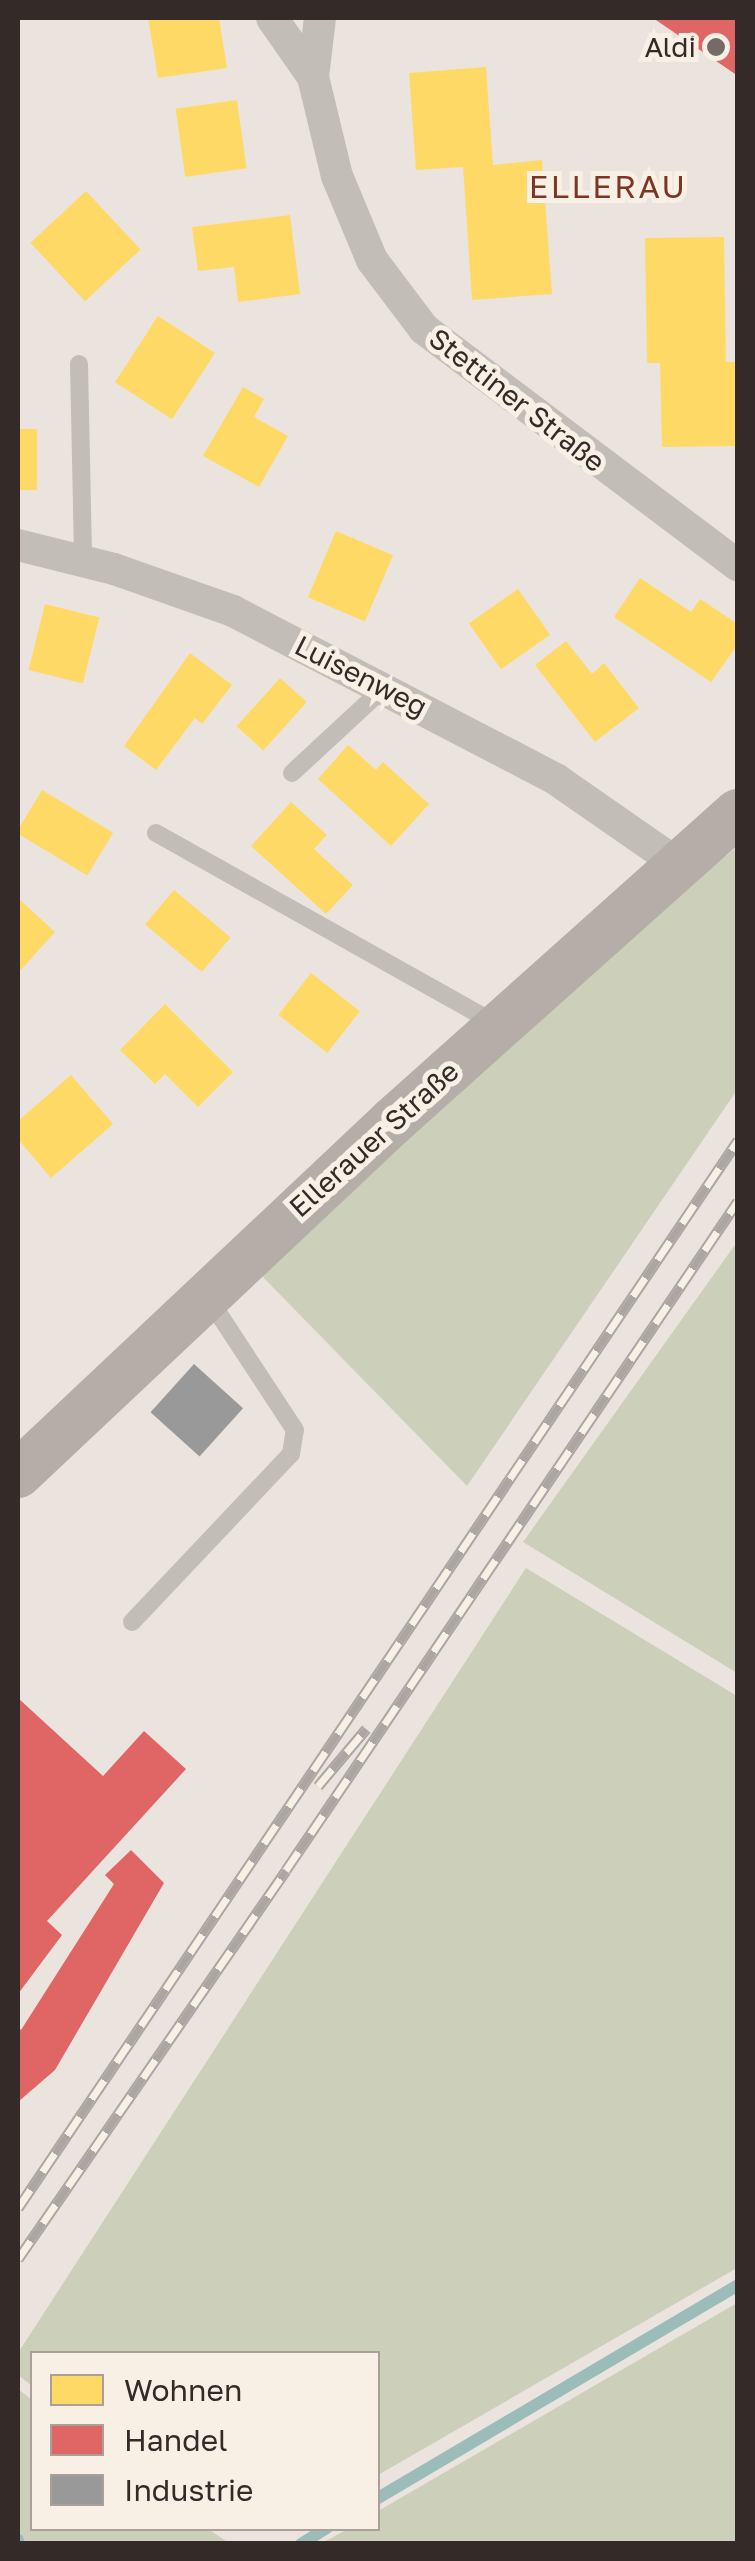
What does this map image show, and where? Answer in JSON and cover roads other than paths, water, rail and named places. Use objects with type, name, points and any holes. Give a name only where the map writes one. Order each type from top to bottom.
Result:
[{"type":"main road","name":"Ellerauer Straße","points":[[18,1474],[206,1294],[499,1025],[738,813]]},
{"type":"street","points":[[272,18],[314,76]]},
{"type":"street","name":"Stettiner Straße","points":[[320,18],[314,76],[337,176],[372,260],[424,329],[738,566]]},
{"type":"street","name":"Luisenweg","points":[[18,545],[83,560],[234,611],[557,780],[678,864]]},
{"type":"lane","points":[[79,364],[83,560]]},
{"type":"lane","points":[[292,773],[385,687]]},
{"type":"lane","points":[[156,833],[499,1025]]},
{"type":"lane","points":[[132,1622],[292,1454],[295,1430],[206,1294]]},
{"type":"waterway","points":[[380,2497],[738,2285]]},
{"type":"waterway","points":[[301,2544],[322,2531]]},
{"type":"waterway","points":[[18,2540],[19,2544]]},
{"type":"railway","points":[[18,2208],[738,1140]]},
{"type":"railway","points":[[18,2259],[738,1201]]},
{"type":"railway","points":[[318,1786],[366,1729]]},
{"type":"place","name":"Aldi","points":[[716,47]]},
{"type":"district","name":"ELLERAU","points":[[608,186]]}]
